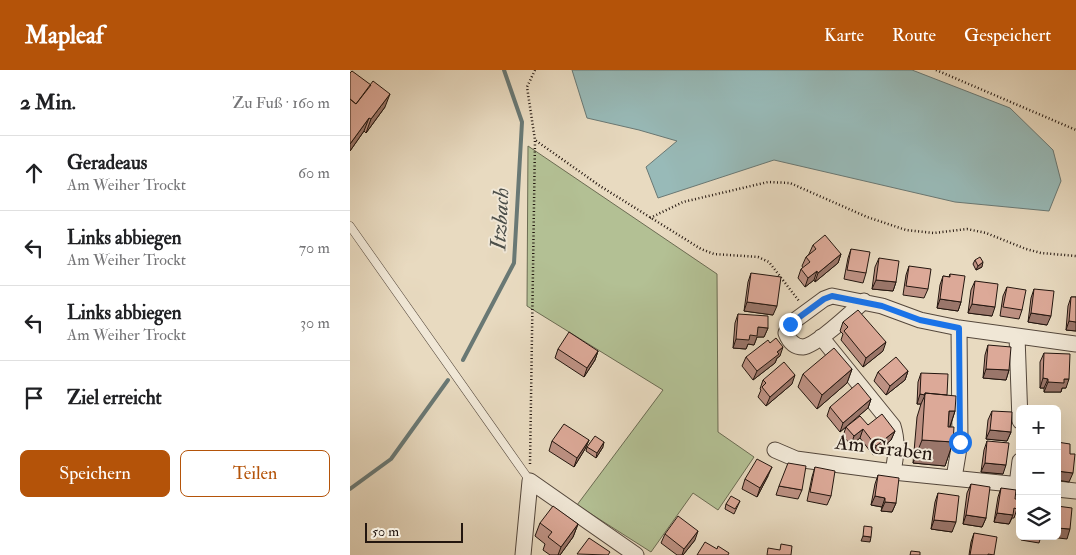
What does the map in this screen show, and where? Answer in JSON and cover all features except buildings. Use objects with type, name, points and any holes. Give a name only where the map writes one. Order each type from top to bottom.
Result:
[{"type":"street","points":[[864,302],[806,347],[798,346],[789,341],[786,333],[790,324],[824,299],[832,296],[864,302],[882,306],[920,320],[959,328],[1076,344]]},
{"type":"street","points":[[954,478],[960,442],[959,328]]},
{"type":"street","points":[[1017,336],[1019,405]]},
{"type":"street","points":[[821,337],[893,426],[897,438],[893,472]]},
{"type":"street","name":"Am Graben","points":[[775,450],[796,458],[893,472],[1016,485]]},
{"type":"street","points":[[523,555],[530,482],[636,555]]},
{"type":"street","points":[[1061,489],[1076,491]]},
{"type":"lane","points":[[350,226],[530,482]]},
{"type":"path","points":[[530,482],[535,140],[527,87],[535,70]]},
{"type":"path","points":[[936,70],[1076,130]]},
{"type":"path","points":[[535,140],[600,186],[701,249],[714,254],[758,256],[769,262],[807,311]]},
{"type":"path","points":[[650,218],[683,202],[768,182],[790,184],[867,217],[906,230],[934,233],[966,229],[986,233],[1041,253],[1076,256]]},
{"type":"green space","points":[[528,146],[717,274],[718,432],[754,457],[718,510],[693,493],[651,552],[577,505],[663,390],[527,306]]},
{"type":"water","points":[[572,70],[912,70],[1010,108],[1053,150],[1061,181],[1049,211],[955,202],[774,160],[658,198],[646,167],[677,141],[587,118]]},
{"type":"waterway","name":"Itzbach","points":[[463,360],[514,263],[522,122],[504,70]]},
{"type":"waterway","name":"Itzbach","points":[[350,489],[391,459],[448,380]]},
{"type":"route","points":[[790,324],[824,299],[832,296],[882,306],[920,320],[959,328],[960,442]]}]
